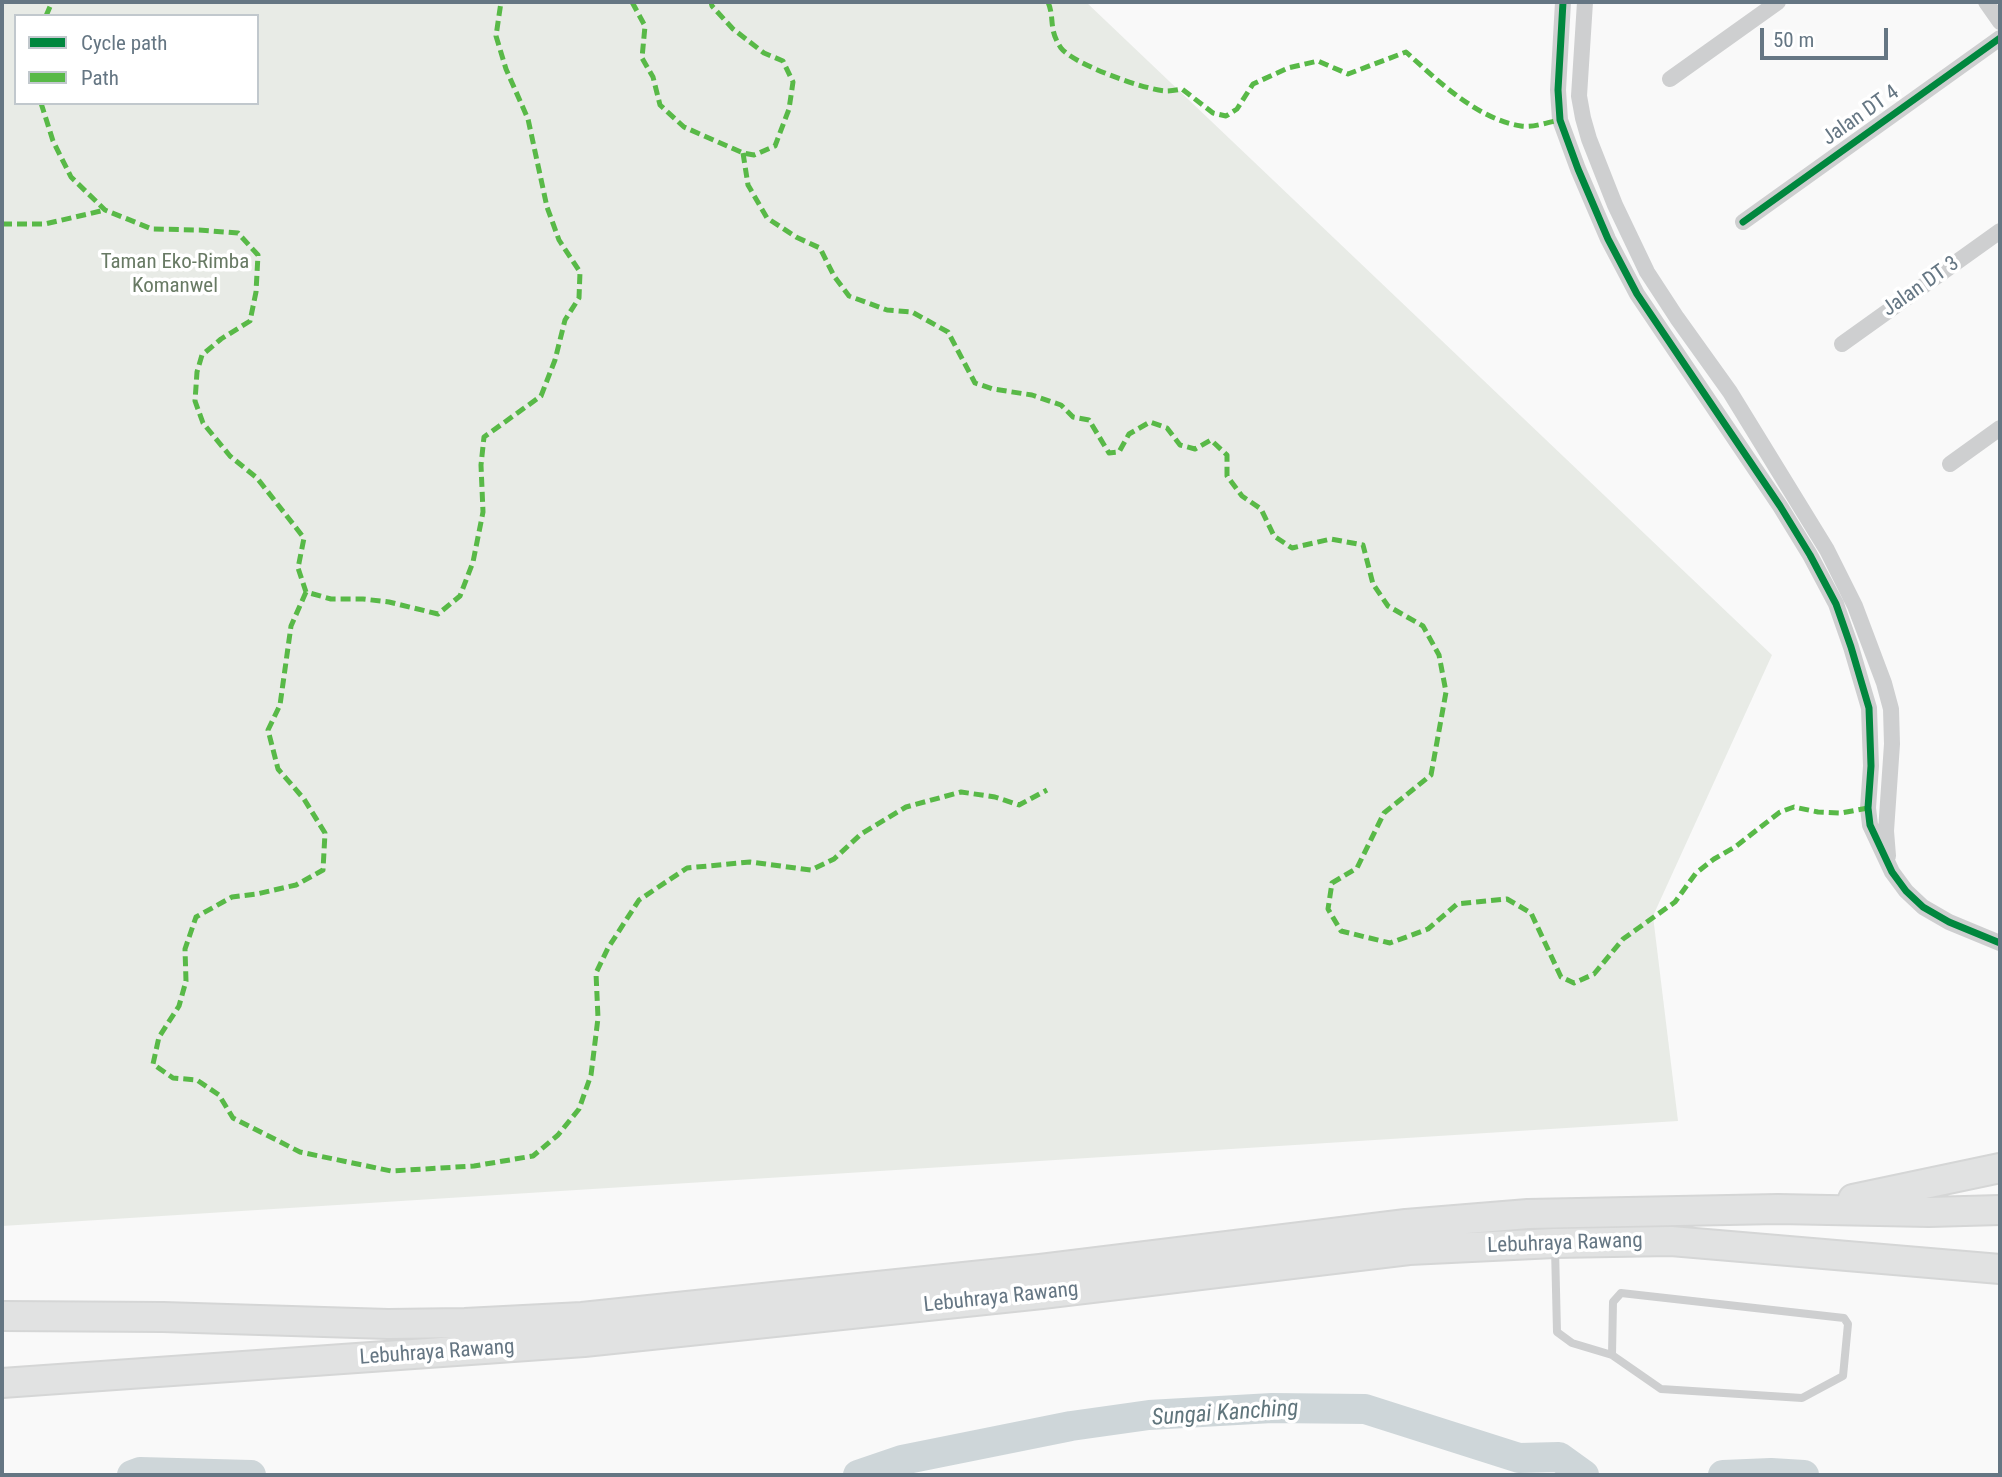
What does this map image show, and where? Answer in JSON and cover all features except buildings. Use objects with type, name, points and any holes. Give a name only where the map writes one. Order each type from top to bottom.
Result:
[{"type":"highway","points":[[1778,1209],[1850,1200],[2000,1168]]},
{"type":"highway","name":"Lebuhraya Rawang","points":[[2,1316],[163,1317],[388,1324],[582,1317],[1040,1269],[1433,1222],[1528,1214],[1778,1209],[1929,1212],[2000,1210]]},
{"type":"highway","name":"Lebuhraya Rawang","points":[[2,1383],[584,1342],[1042,1294],[1409,1250],[1671,1241],[2000,1269]]},
{"type":"street","points":[[1563,2],[1558,90],[1560,120],[1578,169],[1608,239],[1637,294],[1780,506],[1836,604],[1869,708],[1870,825],[1892,873],[1906,891],[1923,906],[1949,922],[2000,943]]},
{"type":"street","points":[[1585,2],[1581,107],[1589,139],[1615,205],[1647,272],[1676,318],[1730,392],[1827,550],[1855,606],[1885,683],[1891,709],[1892,744],[1886,831],[1892,873]]},
{"type":"street","points":[[1670,79],[1778,2]]},
{"type":"street","points":[[1986,2],[2000,22]]},
{"type":"street","name":"Jalan DT 4","points":[[1743,222],[2000,38]]},
{"type":"street","name":"Jalan DT 3","points":[[1842,344],[2000,231]]},
{"type":"street","points":[[1950,464],[2000,428]]},
{"type":"lane","points":[[1555,1243],[1557,1332],[1572,1343],[1612,1355],[1661,1389],[1802,1398],[1843,1376],[1849,1324],[1844,1318],[1621,1293],[1612,1302],[1612,1355]]},
{"type":"green space","name":"Taman Eko-Rimba Komanwel","points":[[2,2],[1086,2],[1772,655],[1653,916],[1678,1121],[2,1226]]},
{"type":"waterway","name":"Sungai Kanching","points":[[858,1475],[902,1460],[1071,1426],[1149,1415],[1272,1408],[1365,1409],[1519,1458],[1559,1457],[1584,1475]]},
{"type":"waterway","name":"Sungai Kanching","points":[[132,1475],[140,1472],[251,1475]]},
{"type":"waterway","name":"Sungai Kanching","points":[[1723,1475],[1804,1475]]},
{"type":"marked path","points":[[47,14],[52,2]]},
{"type":"marked path","points":[[42,105],[53,141],[71,177],[105,210],[152,229],[238,233],[258,255],[256,292],[250,321],[202,355],[197,372],[195,401],[203,423],[230,456],[257,478],[304,538],[298,568],[306,592],[331,599],[389,602],[438,614],[460,596],[473,562],[483,512],[481,465],[484,437],[541,396],[555,360],[565,320],[579,298],[580,272],[559,240],[547,207],[528,119],[506,69],[496,36],[501,2]]},
{"type":"marked path","points":[[632,2],[645,26],[642,58],[653,77],[660,105],[684,127],[743,153],[754,155],[775,146],[789,109],[793,82],[783,61],[764,53],[733,29],[711,2]]},
{"type":"marked path","points":[[1048,2],[1054,35],[1068,54],[1110,75],[1142,86],[1166,91],[1182,89],[1213,113],[1226,116],[1237,109],[1253,84],[1288,68],[1318,61],[1348,74],[1406,52],[1459,97],[1489,116],[1521,126],[1535,126],[1560,120]]},
{"type":"marked path","points":[[743,153],[748,185],[767,218],[796,237],[820,248],[834,276],[849,296],[887,310],[912,312],[948,332],[975,383],[993,389],[1032,395],[1061,405],[1073,417],[1089,420],[1109,453],[1119,452],[1129,434],[1150,422],[1167,428],[1180,445],[1195,449],[1211,440],[1227,455],[1227,476],[1242,496],[1261,509],[1274,536],[1292,548],[1331,539],[1363,545],[1373,584],[1388,606],[1423,626],[1439,655],[1446,692],[1431,775],[1384,813],[1357,868],[1332,883],[1328,909],[1341,931],[1390,943],[1428,929],[1457,904],[1507,899],[1531,913],[1561,977],[1574,983],[1594,974],[1623,939],[1675,902],[1696,873],[1780,812],[1794,807],[1841,813],[1868,808]]},
{"type":"marked path","points":[[2,224],[45,224],[105,210]]},
{"type":"marked path","points":[[306,592],[291,626],[280,705],[268,730],[278,769],[304,799],[325,833],[323,870],[296,885],[232,897],[196,917],[185,949],[186,981],[179,1006],[159,1037],[153,1064],[173,1078],[197,1080],[219,1095],[233,1118],[300,1152],[391,1171],[474,1166],[533,1156],[558,1135],[579,1109],[591,1075],[598,1018],[596,973],[608,948],[639,900],[687,868],[750,862],[811,870],[834,859],[861,834],[906,807],[961,792],[995,797],[1019,805],[1047,790]]},
{"type":"cycle path","points":[[1563,2],[1558,90],[1560,120],[1608,239],[1637,294],[1780,506],[1836,604],[1869,708],[1870,825],[1892,872],[1906,891],[1923,907],[1949,922],[2000,943]]},
{"type":"cycle path","points":[[1743,222],[2000,38]]}]
